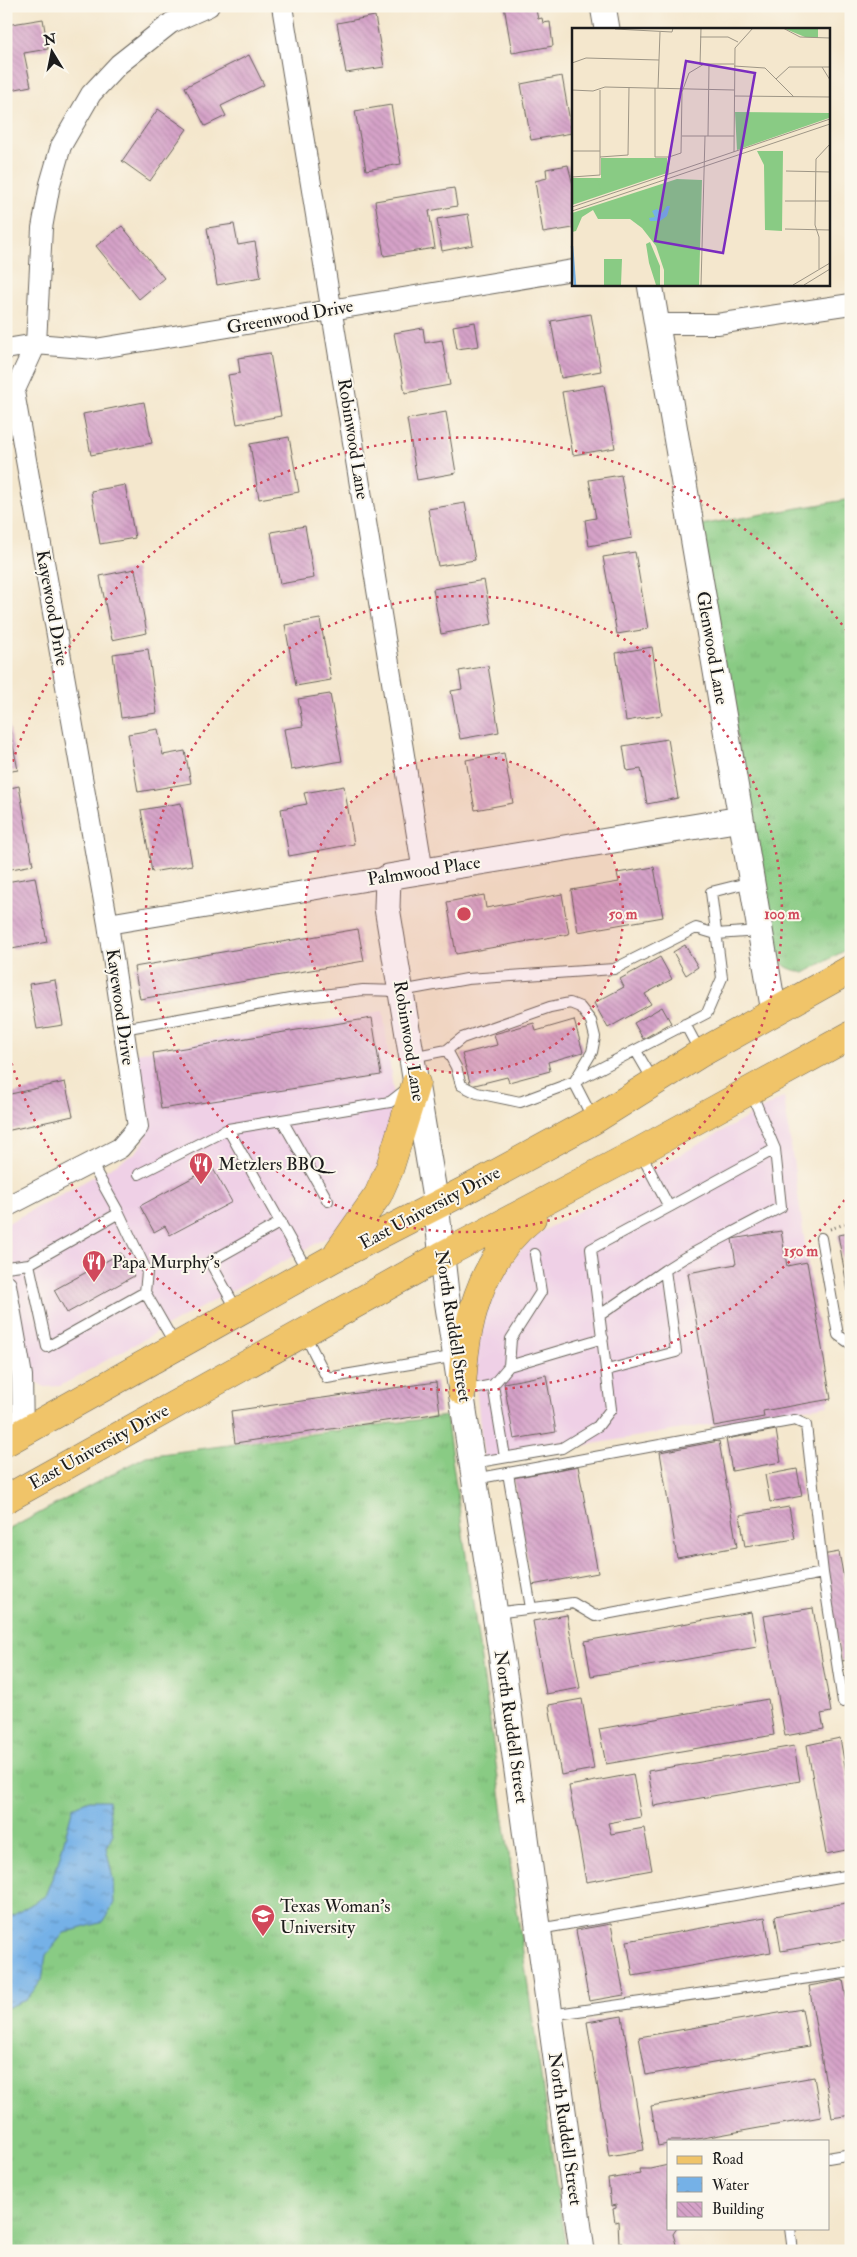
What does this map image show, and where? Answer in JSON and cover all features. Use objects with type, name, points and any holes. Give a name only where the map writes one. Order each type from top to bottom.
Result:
[{"type":"main road","name":"East University Drive","points":[[14,1437],[332,1259],[466,1190],[594,1120],[701,1054],[851,969]]},
{"type":"main road","name":"East University Drive","points":[[6,1499],[441,1256],[570,1189],[851,1035]]},
{"type":"main road","points":[[332,1259],[378,1195],[389,1170],[414,1070]]},
{"type":"main road","points":[[462,1391],[467,1331],[475,1302],[490,1269],[506,1243],[525,1224],[570,1189]]},
{"type":"street","name":"Kayewood Drive","points":[[6,1207],[120,1148],[138,1127],[108,924],[14,392],[36,344],[42,228],[50,184],[61,146],[91,94],[170,15],[209,6]]},
{"type":"street","name":"Robinwood Lane","points":[[282,6],[423,872]]},
{"type":"street","points":[[603,6],[607,28]]},
{"type":"street","name":"Greenwood Drive","points":[[6,349],[36,344],[95,349],[572,270]]},
{"type":"street","name":"Glenwood Lane","points":[[650,285],[774,1012]]},
{"type":"street","points":[[657,324],[717,324],[851,304]]},
{"type":"street","name":"Palmwood Place","points":[[108,924],[741,819]]},
{"type":"street","name":"Robinwood Lane","points":[[388,877],[387,908],[436,1204]]},
{"type":"street","name":"North Ruddell Street","points":[[436,1204],[441,1256],[495,1613],[582,2251]]},
{"type":"street","points":[[6,1285],[22,1376],[14,1437]]},
{"type":"lane","points":[[447,1050],[456,1067],[461,1085],[477,1093],[520,1102],[574,1082],[707,1013],[722,978],[711,892],[751,882]]},
{"type":"lane","points":[[123,1029],[290,999],[363,990],[401,991],[467,979],[614,969],[696,928],[716,934],[760,931]]},
{"type":"lane","points":[[139,1174],[228,1129],[390,1102],[414,1070],[447,1050],[462,1038],[550,1007],[570,1003],[580,1007],[590,1021],[594,1037],[592,1052],[574,1082]]},
{"type":"lane","points":[[685,1024],[701,1054]]},
{"type":"lane","points":[[636,1051],[654,1082]]},
{"type":"lane","points":[[574,1082],[594,1120]]},
{"type":"lane","points":[[600,1315],[684,1258],[781,1207],[775,1149],[750,1091]]},
{"type":"lane","points":[[282,1120],[328,1202]]},
{"type":"lane","points":[[228,1129],[309,1272]]},
{"type":"lane","points":[[474,1471],[504,1457],[562,1448],[598,1426],[611,1409],[591,1249],[775,1149]]},
{"type":"lane","points":[[640,1151],[669,1206]]},
{"type":"lane","points":[[91,1163],[119,1213],[147,1272],[145,1292],[177,1346]]},
{"type":"lane","points":[[6,1267],[29,1264],[119,1213]]},
{"type":"lane","points":[[238,1312],[210,1262],[281,1222]]},
{"type":"lane","points":[[822,1238],[838,1335],[851,1344]]},
{"type":"lane","points":[[509,1366],[511,1339],[541,1292],[535,1254]]},
{"type":"lane","points":[[29,1264],[47,1347],[145,1292]]},
{"type":"lane","points":[[607,1370],[676,1352],[665,1270]]},
{"type":"lane","points":[[303,1332],[326,1378],[457,1356]]},
{"type":"lane","points":[[462,1391],[493,1385],[509,1366],[603,1338]]},
{"type":"lane","points":[[493,1385],[504,1457]]},
{"type":"lane","points":[[474,1471],[508,1473],[795,1420],[806,1425],[823,1573],[843,1702]]},
{"type":"lane","points":[[508,1473],[531,1608]]},
{"type":"lane","points":[[495,1613],[573,1603],[595,1616],[823,1573]]},
{"type":"lane","points":[[538,1929],[851,1875]]},
{"type":"lane","points":[[550,2015],[851,1972]]},
{"type":"lane","points":[[830,2158],[851,2154]]},
{"type":"lane","points":[[790,2230],[793,2251]]},
{"type":"shaded area","points":[[383,1011],[393,1090],[390,1136],[384,1164],[345,1225],[333,1234],[60,1386],[45,1387],[34,1381],[28,1370],[15,1302],[15,1269],[6,1224],[115,1165],[135,1153],[143,1143],[148,1129],[148,1118],[136,1053]]},
{"type":"shaded area","points":[[784,1097],[828,1405],[484,1462],[473,1357],[479,1320],[511,1261],[534,1236]]},
{"type":"green space","points":[[851,499],[851,947],[804,973],[793,970],[781,963],[774,948],[700,525]]},
{"type":"green space","name":"Texas Woman's University","points":[[446,1416],[566,2251],[6,2251],[6,1531],[146,1456]]},
{"type":"water","points":[[89,1800],[108,1800],[113,1834],[106,1847],[113,1879],[114,1903],[103,1922],[64,1933],[46,1955],[42,1980],[26,2000],[6,2008],[6,1915],[12,1916],[45,1896],[58,1863],[73,1807]]},
{"type":"building","points":[[504,6],[535,6],[538,19],[542,18],[543,23],[550,22],[553,46],[512,53]]},
{"type":"building","points":[[375,16],[384,67],[346,73],[337,23]]},
{"type":"building","points":[[43,19],[48,49],[24,53],[31,86],[6,91],[6,68],[9,68],[6,56],[6,25]]},
{"type":"building","points":[[249,55],[264,85],[221,106],[226,116],[205,126],[185,87]]},
{"type":"building","points":[[562,76],[572,133],[531,140],[521,84]]},
{"type":"building","points":[[391,105],[401,164],[366,170],[355,111]]},
{"type":"building","points":[[158,109],[187,129],[150,181],[122,161]]},
{"type":"building","points":[[568,165],[572,181],[572,228],[543,233],[535,181],[547,178],[546,169]]},
{"type":"building","points":[[454,188],[457,206],[429,211],[435,248],[384,256],[375,201]]},
{"type":"building","points":[[468,214],[473,245],[442,251],[437,219]]},
{"type":"building","points":[[234,224],[238,245],[255,242],[261,277],[217,285],[207,228]]},
{"type":"building","points":[[122,226],[164,278],[139,299],[96,246]]},
{"type":"building","points":[[591,314],[601,371],[561,378],[551,321]]},
{"type":"building","points":[[475,322],[479,346],[457,349],[453,326]]},
{"type":"building","points":[[423,328],[425,343],[442,340],[450,385],[405,393],[394,333]]},
{"type":"building","points":[[270,353],[281,416],[237,424],[228,375],[240,373],[238,358]]},
{"type":"building","points":[[604,385],[615,448],[573,455],[562,392]]},
{"type":"building","points":[[144,402],[152,443],[91,455],[83,414]]},
{"type":"building","points":[[446,412],[456,473],[417,480],[407,419]]},
{"type":"building","points":[[289,437],[299,492],[259,499],[250,444]]},
{"type":"building","points":[[621,475],[632,538],[589,546],[585,520],[596,518],[589,480]]},
{"type":"building","points":[[125,485],[135,538],[100,544],[91,491]]},
{"type":"building","points":[[465,503],[475,560],[438,566],[428,509]]},
{"type":"building","points":[[305,526],[314,578],[280,584],[271,532]]},
{"type":"building","points":[[635,552],[648,629],[617,634],[603,557]]},
{"type":"building","points":[[135,569],[147,633],[112,640],[100,576]]},
{"type":"building","points":[[484,580],[492,624],[441,634],[433,589]]},
{"type":"building","points":[[320,619],[331,680],[296,686],[285,625]]},
{"type":"building","points":[[652,647],[662,715],[626,721],[616,653]]},
{"type":"building","points":[[148,649],[157,713],[121,718],[113,654]]},
{"type":"building","points":[[488,666],[499,732],[460,739],[451,691],[462,689],[459,671]]},
{"type":"building","points":[[330,694],[342,761],[291,770],[284,729],[303,726],[298,699]]},
{"type":"building","points":[[6,711],[18,770],[6,772]]},
{"type":"building","points":[[158,729],[163,755],[185,751],[191,783],[138,792],[128,734]]},
{"type":"building","points":[[668,739],[678,798],[647,804],[641,769],[627,771],[623,746]]},
{"type":"building","points":[[504,753],[513,803],[475,810],[466,760]]},
{"type":"building","points":[[19,786],[33,865],[6,870],[6,789]]},
{"type":"building","points":[[344,786],[354,844],[289,856],[281,809],[307,804],[304,793]]},
{"type":"building","points":[[181,803],[192,865],[152,872],[141,810]]},
{"type":"building","points":[[654,867],[663,917],[578,932],[571,890],[619,882],[617,873]]},
{"type":"building","points":[[35,877],[47,942],[12,949],[6,915],[6,882]]},
{"type":"building","points":[[562,894],[569,934],[456,954],[447,902],[484,895],[486,908]]},
{"type":"building","points":[[358,929],[364,961],[140,999],[134,967]]},
{"type":"building","points":[[685,945],[698,967],[686,975],[673,952]]},
{"type":"building","points":[[660,957],[672,979],[645,994],[651,1004],[608,1028],[594,1003],[624,987],[620,979]]},
{"type":"building","points":[[55,980],[63,1025],[37,1029],[29,984]]},
{"type":"building","points":[[662,1007],[671,1023],[643,1039],[634,1023]]},
{"type":"building","points":[[372,1018],[381,1075],[161,1109],[153,1053]]},
{"type":"building","points":[[574,1020],[583,1052],[548,1062],[550,1071],[509,1082],[507,1077],[471,1086],[462,1054],[497,1045],[494,1034],[534,1023],[536,1031]]},
{"type":"building","points":[[65,1082],[73,1116],[6,1131],[6,1095]]},
{"type":"building","name":"Metzlers BBQ","points":[[212,1167],[232,1202],[170,1235],[165,1226],[154,1232],[140,1206]]},
{"type":"building","points":[[781,1231],[787,1266],[807,1262],[831,1399],[763,1411],[764,1417],[714,1426],[688,1273],[736,1264],[732,1239]]},
{"type":"building","points":[[851,1233],[851,1303],[850,1303],[838,1235]]},
{"type":"building","name":"Papa Murphy's","points":[[121,1253],[134,1276],[67,1313],[54,1290]]},
{"type":"building","points":[[546,1375],[556,1432],[514,1439],[504,1383]]},
{"type":"building","points":[[436,1382],[440,1413],[235,1443],[231,1411]]},
{"type":"building","points":[[776,1430],[781,1462],[732,1471],[726,1439]]},
{"type":"building","points":[[719,1441],[737,1547],[677,1558],[660,1452]]},
{"type":"building","points":[[578,1466],[598,1573],[532,1585],[513,1478]]},
{"type":"building","points":[[797,1469],[802,1496],[770,1502],[765,1475]]},
{"type":"building","points":[[789,1507],[795,1539],[745,1547],[740,1515]]},
{"type":"building","points":[[839,1552],[851,1617],[851,1660],[841,1661],[822,1555]]},
{"type":"building","points":[[813,1608],[831,1712],[821,1714],[824,1729],[785,1736],[764,1616]]},
{"type":"building","points":[[751,1612],[757,1647],[591,1676],[585,1641]]},
{"type":"building","points":[[567,1615],[580,1688],[546,1694],[533,1621]]},
{"type":"building","points":[[582,1699],[594,1769],[561,1775],[549,1705]]},
{"type":"building","points":[[768,1699],[774,1735],[606,1764],[599,1729]]},
{"type":"building","points":[[840,1738],[851,1800],[851,1849],[826,1854],[807,1745]]},
{"type":"building","points":[[794,1746],[800,1781],[654,1806],[648,1771]]},
{"type":"building","points":[[633,1774],[641,1817],[608,1823],[611,1834],[644,1828],[652,1870],[586,1882],[569,1786]]},
{"type":"building","points":[[851,1902],[851,1939],[781,1951],[775,1916]]},
{"type":"building","points":[[765,1917],[771,1952],[633,1976],[627,1941]]},
{"type":"building","points":[[611,1924],[624,1995],[589,2001],[576,1930]]},
{"type":"building","points":[[843,1980],[851,2023],[851,2115],[832,2118],[809,1986]]},
{"type":"building","points":[[802,2009],[809,2046],[646,2075],[639,2037]]},
{"type":"building","points":[[622,2016],[644,2150],[609,2156],[587,2022]]},
{"type":"building","points":[[814,2077],[821,2117],[692,2140],[667,2140],[667,2144],[658,2146],[651,2106]]},
{"type":"building","points":[[667,2165],[667,2230],[676,2230],[673,2234],[678,2251],[620,2251],[620,2248],[623,2247],[622,2243],[619,2243],[618,2221],[615,2222],[613,2209],[616,2208],[616,2205],[611,2206],[608,2179],[640,2174],[639,2169]]},
{"type":"place","name":"Metzlers BBQ","points":[[201,1185]]},
{"type":"place","name":"Papa Murphy's","points":[[94,1283]]},
{"type":"place","name":"Texas Woman's University","points":[[263,1937]]}]
